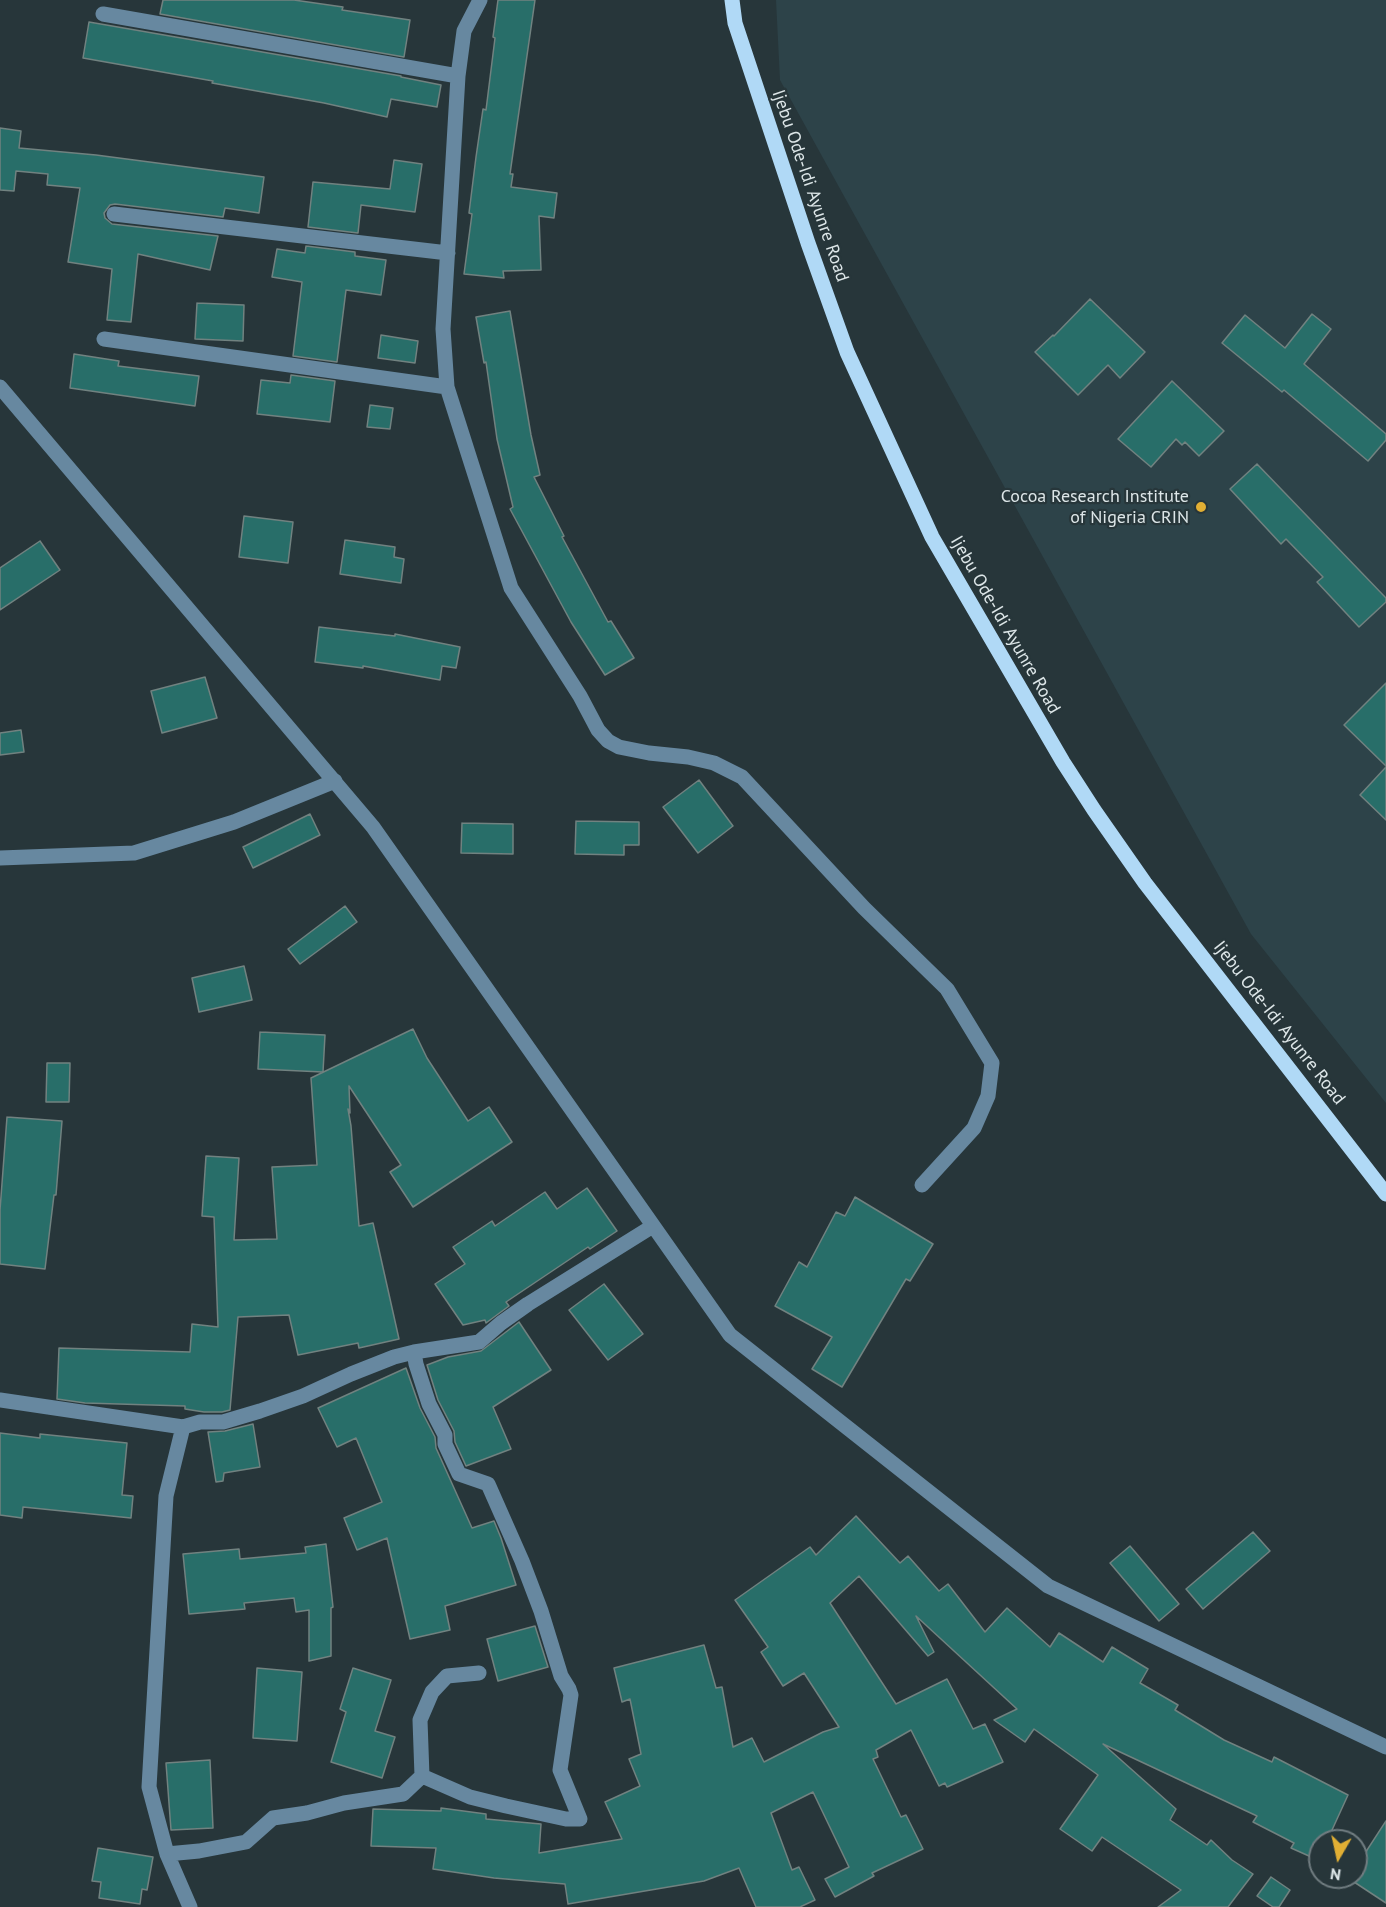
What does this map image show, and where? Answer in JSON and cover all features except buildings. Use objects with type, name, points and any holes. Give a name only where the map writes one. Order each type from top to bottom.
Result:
[{"type":"main road","name":"Ijebu Ode-Idi Ayunre Road","points":[[732,0],[735,22],[808,243],[847,352],[932,537],[1063,762],[1145,883],[1386,1194]]},
{"type":"street","points":[[480,0],[464,31],[458,76],[443,329],[447,387],[511,588],[580,696],[598,730],[608,741],[619,747],[714,763],[742,777],[864,908],[947,989],[992,1063],[988,1096],[974,1128],[922,1185]]},
{"type":"street","points":[[103,14],[458,76]]},
{"type":"street","points":[[114,214],[448,253]]},
{"type":"street","points":[[104,339],[447,387]]},
{"type":"street","points":[[0,387],[373,827],[730,1335],[1048,1586],[1386,1747]]},
{"type":"street","points":[[0,858],[134,853],[234,822],[334,781]]},
{"type":"street","points":[[0,1400],[183,1427],[200,1422],[223,1422],[303,1396],[362,1370],[414,1352],[479,1342],[528,1304],[653,1226]]},
{"type":"street","points":[[414,1352],[429,1404],[445,1435],[445,1444],[459,1474],[488,1484],[522,1561],[541,1611],[561,1676],[569,1689],[571,1695],[561,1770],[580,1820],[566,1819],[470,1797],[422,1776]]},
{"type":"street","points":[[183,1427],[166,1496],[149,1787],[167,1854],[190,1907]]},
{"type":"street","points":[[167,1854],[199,1851],[246,1842],[273,1818],[403,1794],[422,1776],[420,1720],[432,1692],[447,1676],[479,1673]]},
{"type":"shaded area","name":"Cocoa Research Institute of Nigeria CRIN","points":[[776,0],[1386,0],[1386,1103],[1251,934],[780,80]]},
{"type":"place","name":"Cocoa Research Institute of Nigeria CRIN","points":[[1201,507]]}]
